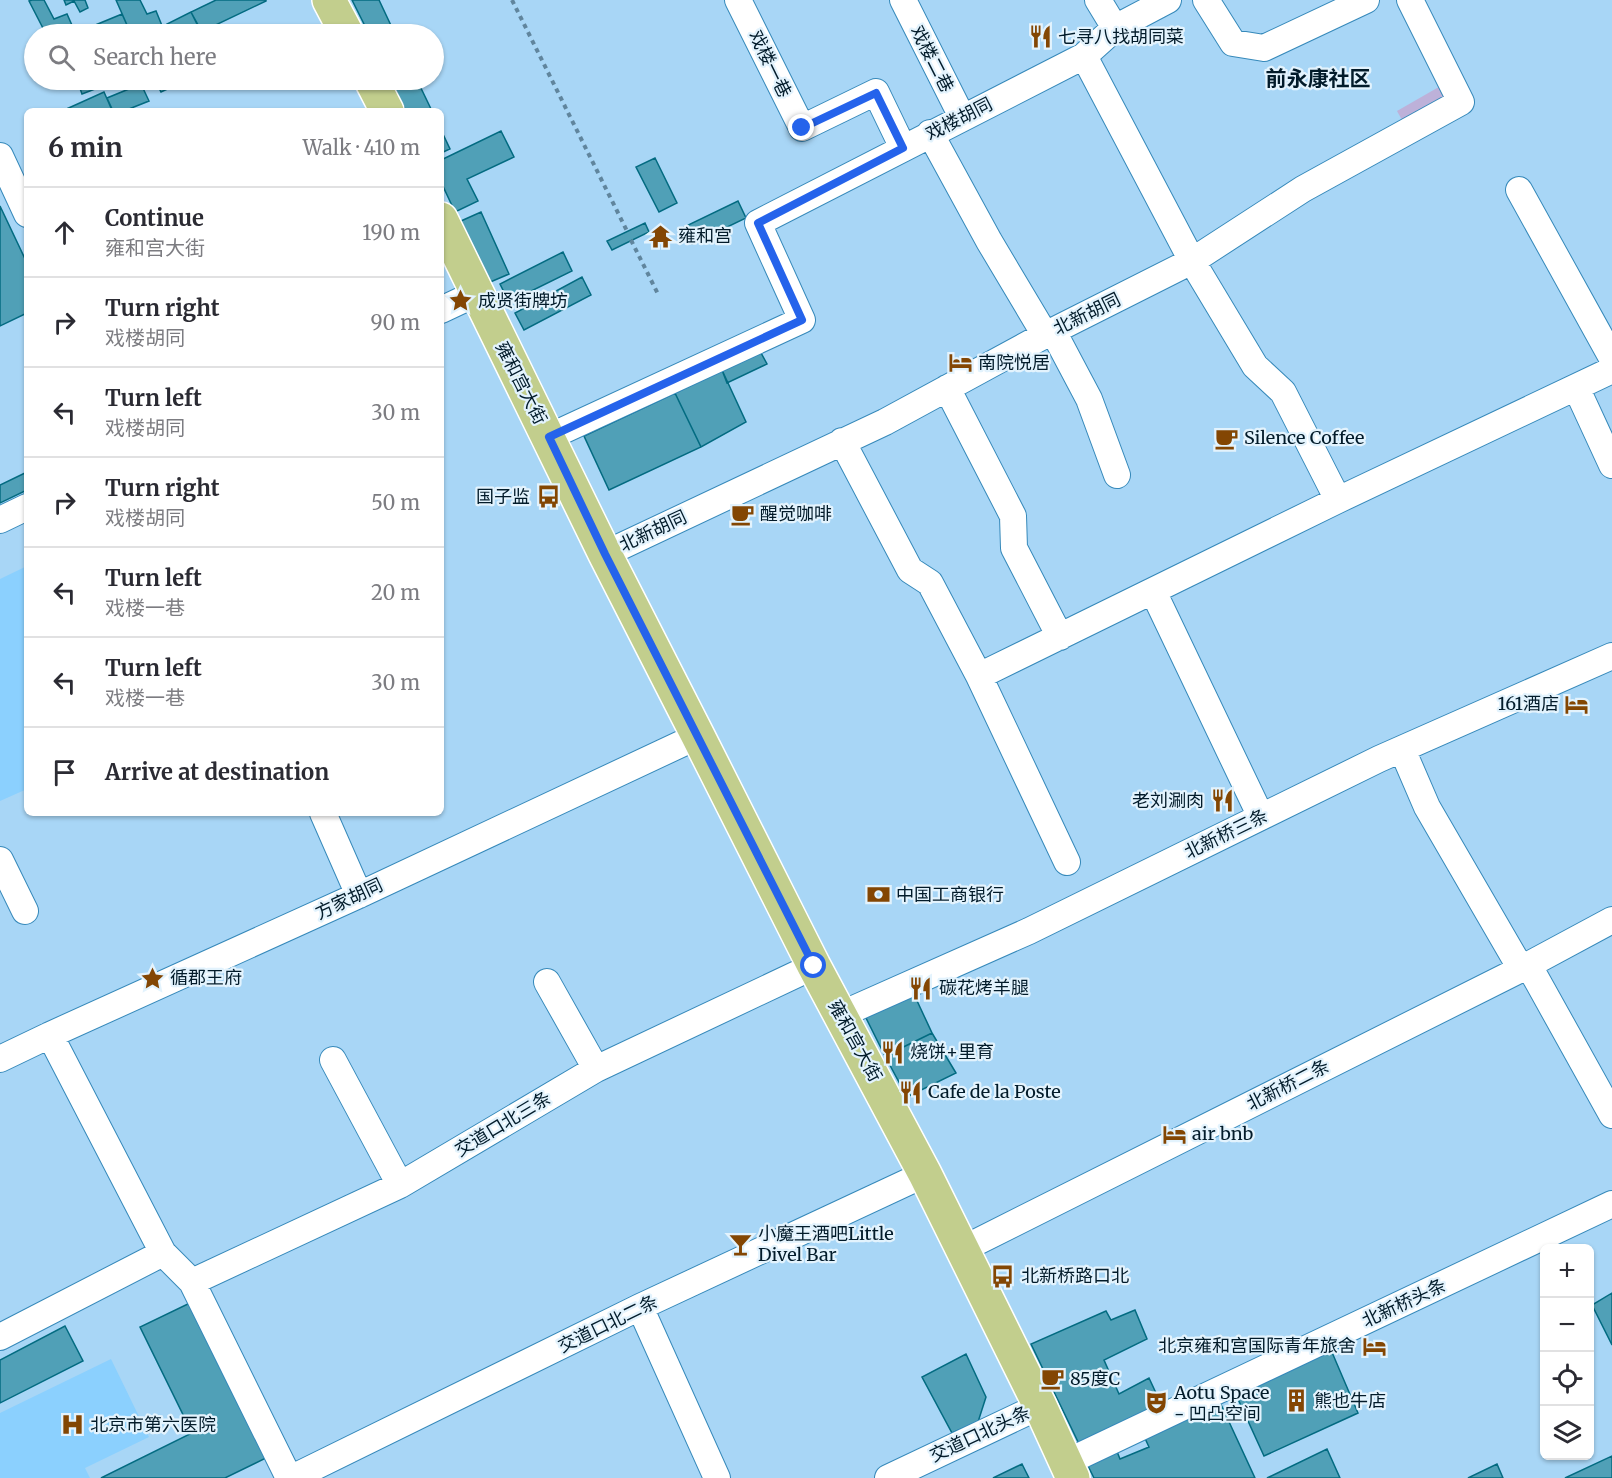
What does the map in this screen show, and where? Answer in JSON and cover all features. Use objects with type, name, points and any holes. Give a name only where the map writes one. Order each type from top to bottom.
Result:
[{"type":"main road","points":[[329,0],[342,24]]},
{"type":"main road","points":[[376,90],[385,108]]},
{"type":"main road","name":"雍和宫大街","points":[[444,225],[605,554],[814,966],[963,1249],[1069,1470]]},
{"type":"street","name":"戏楼一巷","points":[[738,0],[802,128],[876,93],[903,148]]},
{"type":"street","name":"戏楼二巷","points":[[903,0],[962,117]]},
{"type":"street","points":[[1098,0],[1114,28]]},
{"type":"street","name":"戏楼胡同","points":[[549,437],[802,320],[758,223],[1084,56],[1114,28],[1168,0]]},
{"type":"street","points":[[1206,0],[1233,43],[1264,48],[1366,0]]},
{"type":"street","name":"北新胡同","points":[[605,554],[885,422],[1049,333],[1192,261],[1303,189],[1461,102],[1410,0]]},
{"type":"street","points":[[1084,56],[1192,261],[1255,366],[1283,392],[1338,500]]},
{"type":"street","points":[[930,134],[989,241],[1089,399],[1117,475]]},
{"type":"street","points":[[0,156],[24,208]]},
{"type":"street","points":[[1519,190],[1612,358]]},
{"type":"street","points":[[444,309],[477,293]]},
{"type":"street","points":[[979,676],[1338,500],[1612,370]]},
{"type":"street","points":[[1576,387],[1612,465]]},
{"type":"street","points":[[947,388],[1012,516],[1014,548],[1060,637]]},
{"type":"street","points":[[842,441],[910,570],[930,583],[979,676],[1067,862]]},
{"type":"street","points":[[0,520],[24,508]]},
{"type":"street","points":[[1153,591],[1261,817]]},
{"type":"street","name":"北新桥三条","points":[[840,1015],[1029,931],[1402,750],[1612,656]]},
{"type":"street","name":"方家胡同","points":[[0,1059],[359,895],[698,736]]},
{"type":"street","points":[[1402,750],[1427,807],[1612,1115]]},
{"type":"street","points":[[324,816],[359,895]]},
{"type":"street","points":[[0,860],[25,911]]},
{"type":"street","name":"北新桥二条","points":[[963,1249],[1612,920]]},
{"type":"street","name":"交道口北三条","points":[[192,1282],[400,1185],[597,1069],[814,966]]},
{"type":"street","points":[[547,982],[597,1069]]},
{"type":"street","points":[[50,1035],[163,1253],[192,1282],[291,1478]]},
{"type":"street","points":[[333,1060],[400,1185]]},
{"type":"street","name":"交道口北二条","points":[[291,1478],[640,1307],[925,1174]]},
{"type":"street","name":"北新桥头条","points":[[1069,1470],[1612,1204]]},
{"type":"street","points":[[0,1337],[163,1253]]},
{"type":"street","points":[[640,1307],[717,1478]]},
{"type":"street","name":"交道口北头条","points":[[888,1478],[1040,1406]]},
{"type":"path","points":[[512,0],[627,231]]},
{"type":"path","points":[[631,240],[658,294]]},
{"type":"shaded area","points":[[1444,84],[1453,101],[1406,127],[1397,111]]},
{"type":"shaded area","points":[[24,567],[24,790],[0,801],[0,579]]},
{"type":"shaded area","name":"北京市第六医院","points":[[111,1359],[149,1437],[85,1468],[90,1478],[0,1478],[0,1413]]},
{"type":"building","points":[[44,0],[54,19],[67,14],[71,24],[41,24],[29,1]]},
{"type":"building","points":[[64,0],[85,0],[88,8],[80,12],[74,1],[66,5]]},
{"type":"building","points":[[116,0],[140,0],[147,14],[156,11],[161,24],[127,24]]},
{"type":"building","points":[[216,0],[266,0],[218,24],[197,24],[191,12]]},
{"type":"building","points":[[352,0],[379,0],[390,24],[364,24]]},
{"type":"building","points":[[191,12],[198,24],[167,24]]},
{"type":"building","points":[[122,14],[126,24],[98,24]]},
{"type":"building","points":[[81,90],[92,90],[82,94]]},
{"type":"building","points":[[126,90],[144,90],[149,101],[132,108],[112,108],[107,98]]},
{"type":"building","points":[[396,90],[422,90],[431,108],[404,108]]},
{"type":"building","points":[[104,92],[111,108],[69,108]]},
{"type":"building","points":[[501,131],[514,157],[467,179],[478,201],[455,212],[444,188],[444,159]]},
{"type":"building","points":[[444,136],[450,149],[444,152]]},
{"type":"building","points":[[655,158],[677,203],[659,212],[636,167]]},
{"type":"building","points":[[738,201],[746,218],[692,244],[684,227]]},
{"type":"building","points":[[0,206],[24,257],[24,314],[0,326]]},
{"type":"building","points":[[481,212],[509,274],[488,283],[461,221]]},
{"type":"building","points":[[645,223],[649,232],[612,250],[607,241]]},
{"type":"building","points":[[563,252],[572,271],[509,302],[500,284]]},
{"type":"building","points":[[582,277],[591,295],[524,330],[515,313]]},
{"type":"building","points":[[760,351],[767,364],[727,383],[722,370]]},
{"type":"building","points":[[722,370],[746,422],[701,447],[675,393]]},
{"type":"building","points":[[675,393],[701,447],[609,490],[584,436]]},
{"type":"building","points":[[24,473],[24,491],[0,503],[0,485]]},
{"type":"building","points":[[912,990],[932,1033],[885,1056],[864,1014]]},
{"type":"building","points":[[932,1033],[956,1073],[907,1097],[885,1056]]},
{"type":"building","points":[[1612,1293],[1612,1345],[1594,1309],[1594,1304]]},
{"type":"building","points":[[194,1301],[270,1456],[225,1478],[101,1478],[192,1433],[140,1327]]},
{"type":"building","points":[[1135,1310],[1147,1339],[1104,1360],[1119,1394],[1149,1378],[1162,1406],[1080,1446],[1031,1344],[1106,1311],[1111,1320]]},
{"type":"building","points":[[65,1326],[83,1361],[0,1403],[0,1360]]},
{"type":"building","name":"熊也牛店","points":[[1328,1343],[1358,1413],[1264,1456],[1233,1388]]},
{"type":"building","points":[[966,1354],[986,1397],[978,1422],[952,1433],[922,1377]]},
{"type":"building","points":[[1218,1398],[1255,1478],[1094,1478],[1086,1462],[1116,1449],[1120,1459],[1149,1447],[1143,1434]]},
{"type":"building","points":[[1327,1449],[1340,1478],[1267,1478]]},
{"type":"building","points":[[1612,1456],[1612,1478],[1565,1478]]},
{"type":"building","points":[[1022,1464],[1029,1478],[993,1478]]},
{"type":"building","points":[[1497,1464],[1503,1478],[1468,1478]]},
{"type":"place","name":"七寻八找胡同菜","points":[[1040,37]]},
{"type":"place","name":"雍和宫","points":[[660,236]]},
{"type":"place","name":"成贤街牌坊","points":[[460,301]]},
{"type":"place","name":"南院悦居","points":[[960,363]]},
{"type":"place","name":"Silence Coffee","points":[[1226,438]]},
{"type":"place","name":"国子监","points":[[548,497]]},
{"type":"place","name":"醒觉咖啡","points":[[742,514]]},
{"type":"place","name":"161酒店","points":[[1577,704]]},
{"type":"place","name":"老刘涮肉","points":[[1222,801]]},
{"type":"place","name":"中国工商银行","points":[[878,895]]},
{"type":"place","name":"循郡王府","points":[[152,978]]},
{"type":"place","name":"碳花烤羊腿","points":[[921,988]]},
{"type":"place","name":"烧饼+里育","points":[[892,1052]]},
{"type":"place","name":"Cafe de la Poste","points":[[910,1092]]},
{"type":"place","name":"air bnb","points":[[1174,1134]]},
{"type":"place","name":"小魔王酒吧Little Divel Bar","points":[[740,1244]]},
{"type":"place","name":"北新桥路口北","points":[[1003,1276]]},
{"type":"place","name":"北京雍和宫国际青年旅舍","points":[[1374,1346]]},
{"type":"place","name":"85度C","points":[[1052,1379]]},
{"type":"place","name":"熊也牛店","points":[[1296,1401]]},
{"type":"place","name":"Aotu Space - 凹凸空间","points":[[1156,1403]]},
{"type":"place","name":"北京市第六医院","points":[[72,1425]]},
{"type":"district","name":"前永康社区","points":[[1318,79]]},
{"type":"route","points":[[802,128],[876,93],[903,148],[758,223],[802,320],[549,437],[605,554],[814,966]]}]
